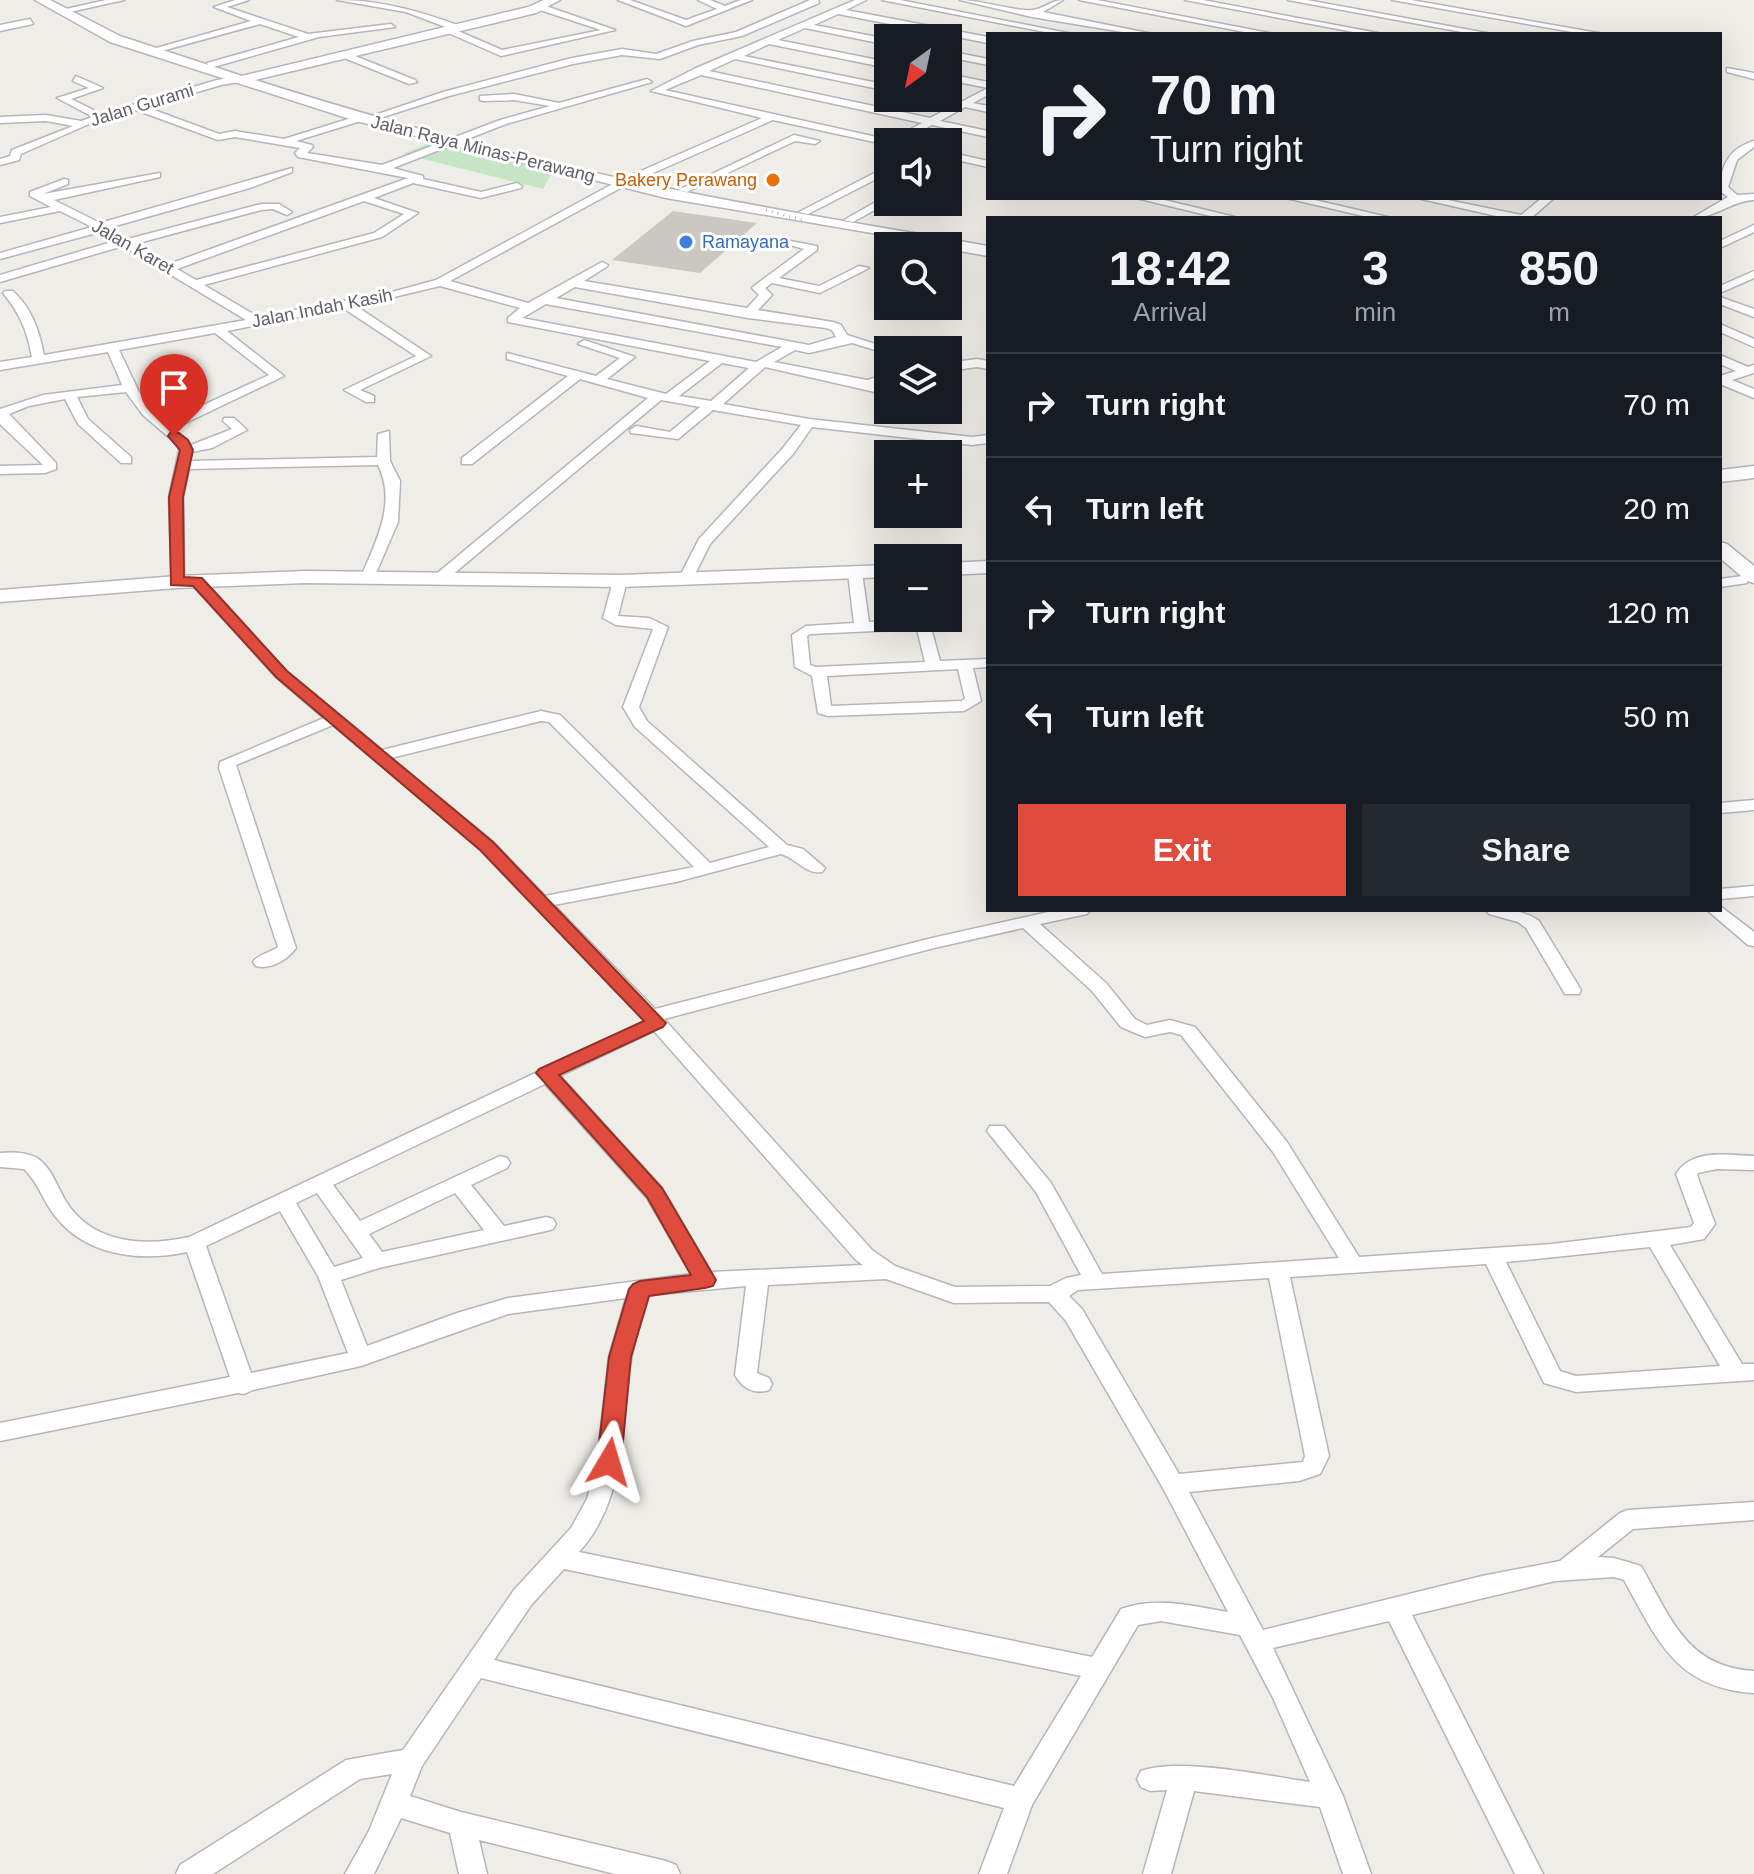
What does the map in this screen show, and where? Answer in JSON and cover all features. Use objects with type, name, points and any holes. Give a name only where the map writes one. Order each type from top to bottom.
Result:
[{"type":"main road","name":"Jalan Raya Minas-Perawang","points":[[41,0],[64,7],[126,37],[210,65],[241,79],[459,139],[627,181],[986,251]]},
{"type":"main road","points":[[241,79],[453,29],[540,7],[554,0]]},
{"type":"main road","name":"Jalan Raya Minas-Perawang","points":[[64,7],[115,39],[361,118],[459,139]]},
{"type":"main road","name":"Jalan Raya Minas-Perawang","points":[[627,181],[986,242]]},
{"type":"main road","points":[[1722,476],[1754,472]]},
{"type":"main road","points":[[1722,550],[1750,582]]},
{"type":"main road","points":[[1722,564],[1750,582]]},
{"type":"main road","points":[[962,568],[986,567]]},
{"type":"main road","points":[[0,596],[187,582],[368,577],[620,581],[874,572]]},
{"type":"street","points":[[64,7],[120,0]]},
{"type":"street","points":[[245,0],[218,7],[308,37]]},
{"type":"street","points":[[341,0],[408,10],[501,53],[618,35]]},
{"type":"street","points":[[622,0],[680,22],[703,18],[748,0]]},
{"type":"street","points":[[648,0],[720,21]]},
{"type":"street","points":[[702,0],[726,9]]},
{"type":"street","points":[[626,52],[654,58],[750,29],[815,3],[814,0]]},
{"type":"street","points":[[862,0],[659,87],[656,92],[874,139]]},
{"type":"street","points":[[886,0],[1058,32]]},
{"type":"street","points":[[964,0],[1138,32]]},
{"type":"street","points":[[996,32],[1059,0]]},
{"type":"street","points":[[1083,0],[1259,32]]},
{"type":"street","points":[[1100,32],[1159,0]]},
{"type":"street","points":[[1189,0],[1368,32]]},
{"type":"street","points":[[1292,0],[1477,32]]},
{"type":"street","points":[[1396,0],[1588,32]]},
{"type":"street","points":[[1423,32],[1470,0]]},
{"type":"street","points":[[377,116],[446,94],[633,48],[618,35],[540,7]]},
{"type":"street","points":[[836,11],[983,40]]},
{"type":"street","points":[[158,49],[263,20]]},
{"type":"street","points":[[0,28],[30,22]]},
{"type":"street","points":[[735,25],[750,29]]},
{"type":"street","points":[[802,25],[874,39]]},
{"type":"street","points":[[1537,32],[1546,25]]},
{"type":"street","points":[[210,65],[331,30],[366,31],[391,27]]},
{"type":"street","points":[[767,41],[874,62]]},
{"type":"street","points":[[345,55],[412,82]]},
{"type":"street","points":[[732,56],[874,84]]},
{"type":"street","points":[[962,57],[986,62]]},
{"type":"street","points":[[1730,70],[1754,76]]},
{"type":"street","points":[[697,71],[986,134]]},
{"type":"street","points":[[76,79],[98,88],[62,98],[101,117]]},
{"type":"street","name":"Jalan Gurami","points":[[0,162],[15,157],[16,152],[101,117],[241,79]]},
{"type":"street","points":[[962,80],[986,85]]},
{"type":"street","points":[[383,168],[459,139],[647,82]]},
{"type":"street","points":[[833,110],[874,91]]},
{"type":"street","points":[[919,128],[986,92]]},
{"type":"street","points":[[483,98],[514,97],[562,106]]},
{"type":"street","points":[[964,104],[986,109]]},
{"type":"street","points":[[136,107],[213,136],[239,134],[308,147],[300,153],[383,168],[418,177],[416,181]]},
{"type":"street","name":"Jalan Indah Kasih","points":[[0,366],[218,329],[440,282],[627,181],[772,117]]},
{"type":"street","points":[[805,124],[819,117]]},
{"type":"street","points":[[0,120],[46,118],[82,124]]},
{"type":"street","points":[[284,142],[361,118]]},
{"type":"street","points":[[683,190],[794,138],[815,141]]},
{"type":"street","points":[[1735,198],[1723,191],[1722,180],[1731,158],[1744,147],[1754,144]]},
{"type":"street","points":[[962,158],[986,164]]},
{"type":"street","points":[[0,256],[246,186],[288,170]]},
{"type":"street","points":[[64,182],[34,193],[45,199],[156,175]]},
{"type":"street","points":[[804,212],[874,176]]},
{"type":"street","points":[[168,268],[416,181],[481,195],[517,186]]},
{"type":"street","points":[[1701,216],[1735,198],[1754,197]]},
{"type":"street","points":[[196,284],[378,235],[413,213],[365,198]]},
{"type":"street","name":"Jalan Karet","points":[[45,199],[126,243],[256,321]]},
{"type":"street","points":[[1165,200],[1226,216]]},
{"type":"street","points":[[1301,200],[1377,216]]},
{"type":"street","points":[[1432,200],[1512,216]]},
{"type":"street","points":[[1525,216],[1546,200]]},
{"type":"street","points":[[0,279],[261,207],[275,206],[287,212]]},
{"type":"street","points":[[849,220],[874,206]]},
{"type":"street","points":[[0,220],[61,208]]},
{"type":"street","points":[[1722,244],[1754,228]]},
{"type":"street","points":[[748,314],[766,295],[758,288],[813,248],[794,243]]},
{"type":"street","points":[[602,265],[511,319],[874,386]]},
{"type":"street","points":[[770,279],[820,290],[863,268]]},
{"type":"street","points":[[1722,289],[1754,274]]},
{"type":"street","points":[[1722,276],[1754,286]]},
{"type":"street","points":[[440,282],[529,307]]},
{"type":"street","points":[[574,283],[835,326],[843,339]]},
{"type":"street","points":[[9,293],[22,304],[35,337],[39,360]]},
{"type":"street","points":[[545,300],[809,349],[843,339],[874,346]]},
{"type":"street","points":[[1722,301],[1754,313]]},
{"type":"street","points":[[345,304],[425,356],[350,390],[370,399]]},
{"type":"street","points":[[164,428],[278,376],[218,329]]},
{"type":"street","points":[[1722,329],[1754,343]]},
{"type":"street","points":[[584,344],[629,357],[598,380]]},
{"type":"street","points":[[636,430],[675,435],[760,365],[793,346]]},
{"type":"street","points":[[113,349],[128,388],[144,412],[184,443],[186,450],[176,497],[187,582],[281,674],[487,846],[654,1020],[864,1255],[887,1271],[954,1295],[1054,1294],[1074,1283],[1552,1252],[1697,1234],[1705,1224],[1686,1174],[1690,1167],[1701,1163],[1754,1163]]},
{"type":"street","points":[[511,356],[663,397],[712,406],[809,423],[972,441],[986,439]]},
{"type":"street","points":[[440,578],[663,397],[720,359]]},
{"type":"street","points":[[1722,360],[1750,370]]},
{"type":"street","points":[[962,365],[986,365]]},
{"type":"street","points":[[1722,380],[1750,370]]},
{"type":"street","points":[[467,461],[577,375]]},
{"type":"street","points":[[1722,380],[1754,394]]},
{"type":"street","points":[[867,384],[874,382]]},
{"type":"street","points":[[0,470],[45,469],[51,466],[5,421],[2,413],[22,403],[128,388]]},
{"type":"street","points":[[70,396],[83,421],[126,460]]},
{"type":"street","points":[[186,450],[207,445],[241,430],[229,421]]},
{"type":"street","points":[[685,580],[704,542],[788,451],[809,423]]},
{"type":"street","points":[[368,577],[391,522],[393,481],[383,461],[384,434]]},
{"type":"street","points":[[183,465],[383,461]]},
{"type":"street","points":[[855,573],[862,627]]},
{"type":"street","points":[[620,581],[610,618],[661,627],[631,707],[641,724],[781,849],[797,853],[816,868]]},
{"type":"street","points":[[1722,583],[1750,582]]},
{"type":"street","points":[[874,626],[806,630],[799,635],[803,667],[819,671],[985,663]]},
{"type":"street","points":[[925,632],[933,665]]},
{"type":"street","points":[[819,671],[824,710],[828,711],[964,706],[973,701],[964,664]]},
{"type":"street","points":[[379,756],[541,716],[554,718],[706,869]]},
{"type":"street","points":[[262,962],[277,957],[287,948],[227,768],[228,762],[335,719]]},
{"type":"street","points":[[1722,808],[1754,805]]},
{"type":"street","points":[[541,902],[706,869],[781,849]]},
{"type":"street","points":[[1722,894],[1754,891]]},
{"type":"street","points":[[0,1160],[18,1160],[33,1166],[73,1224],[99,1240],[143,1251],[164,1251],[194,1243],[654,1020],[932,943],[1073,912]]},
{"type":"street","points":[[1502,912],[1524,918],[1533,925],[1572,990]]},
{"type":"street","points":[[1718,912],[1754,941]]},
{"type":"street","points":[[1028,923],[1099,987],[1128,1023],[1145,1031],[1170,1026],[1188,1031],[1280,1147],[1353,1264]]},
{"type":"street","points":[[546,1073],[655,1193],[705,1280]]},
{"type":"street","points":[[997,1131],[1044,1188],[1096,1283]]},
{"type":"street","points":[[356,1232],[500,1163]]},
{"type":"street","points":[[321,1183],[377,1261]]},
{"type":"street","points":[[458,1183],[499,1234]]},
{"type":"street","points":[[284,1200],[329,1276],[361,1358]]},
{"type":"street","points":[[329,1276],[377,1261],[546,1224]]},
{"type":"street","points":[[1492,1255],[1552,1377],[1576,1384],[1745,1373],[1656,1239]]},
{"type":"street","points":[[194,1243],[244,1386]]},
{"type":"street","points":[[1173,1484],[1299,1472],[1312,1468],[1317,1456],[1278,1270]]},
{"type":"street","points":[[0,1432],[244,1386],[361,1358],[479,1313],[539,1301],[705,1280],[887,1271]]},
{"type":"street","points":[[758,1277],[746,1375],[752,1382],[761,1384]]},
{"type":"street","points":[[359,1874],[380,1837],[411,1760],[523,1597],[580,1535],[599,1499],[609,1462],[620,1357],[640,1289]]},
{"type":"street","points":[[1054,1294],[1074,1315],[1173,1484],[1284,1694],[1330,1796],[1357,1874]]},
{"type":"street","points":[[1568,1568],[1628,1520],[1754,1511]]},
{"type":"street","points":[[558,1558],[1099,1669]]},
{"type":"street","points":[[993,1874],[1020,1800],[1130,1616],[1161,1611],[1251,1634],[1398,1608],[1568,1568],[1618,1567],[1628,1570],[1686,1660],[1707,1675],[1734,1683],[1754,1682]]},
{"type":"street","points":[[1398,1608],[1403,1628],[1416,1647],[1529,1874]]},
{"type":"street","points":[[476,1666],[1020,1800]]},
{"type":"street","points":[[190,1874],[355,1768],[411,1760]]},
{"type":"street","points":[[1150,1779],[1184,1778],[1330,1796]]},
{"type":"street","points":[[1157,1874],[1184,1778]]},
{"type":"street","points":[[393,1803],[461,1824],[660,1873]]},
{"type":"street","points":[[461,1824],[473,1874]]},
{"type":"green space","points":[[444,137],[579,172],[550,176],[543,189],[403,154]]},
{"type":"building","name":"Ramayana","points":[[673,211],[757,223],[700,273],[612,260]]},
{"type":"railway","points":[[766,210],[805,221]]},
{"type":"place","name":"Bakery Perawang","points":[[773,180]]},
{"type":"place","name":"Ramayana","points":[[686,242]]},
{"type":"route","points":[[174,436],[184,443],[186,450],[176,497],[177,582],[197,581],[281,674],[487,846],[656,1023],[546,1073],[655,1193],[705,1280],[640,1289],[620,1357],[609,1462]]}]
